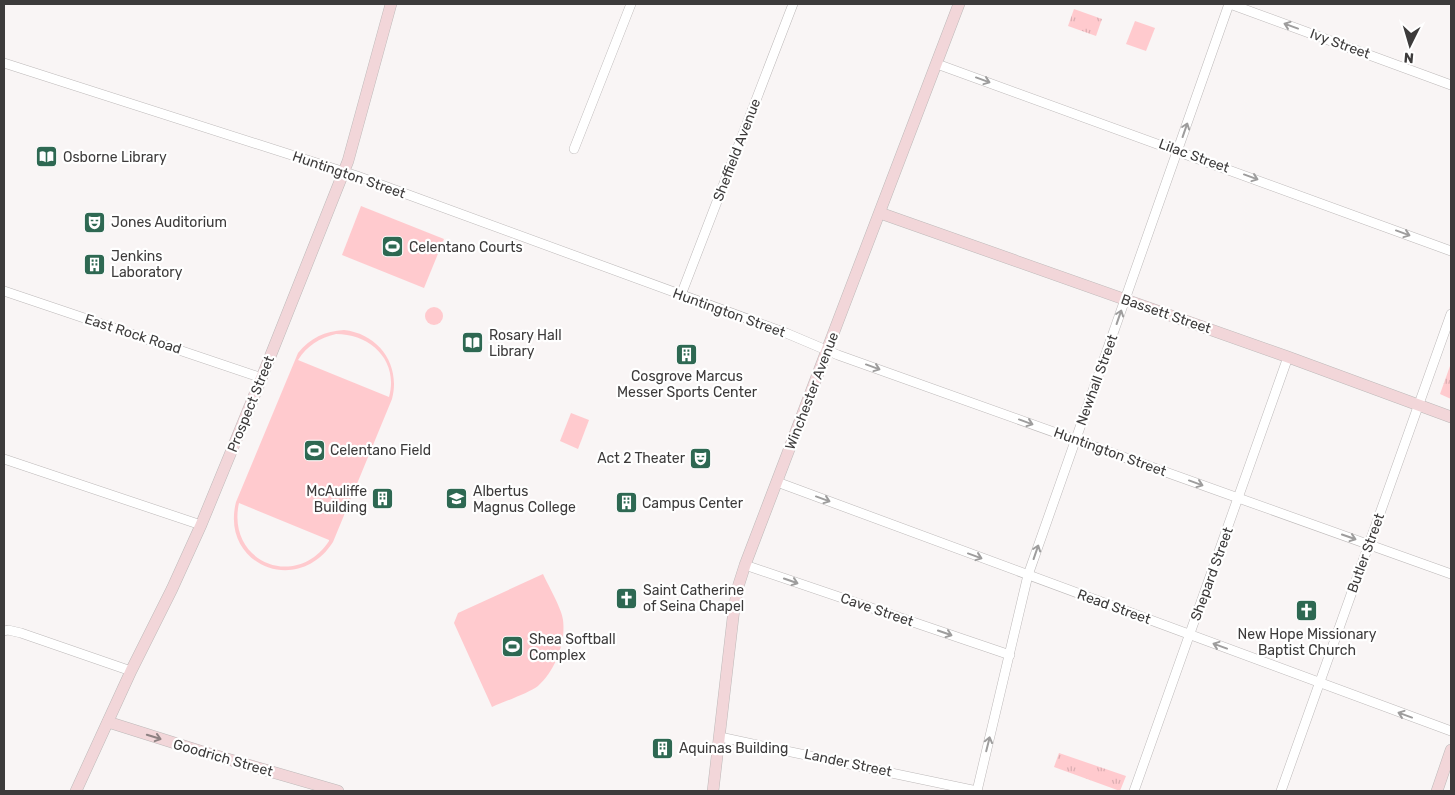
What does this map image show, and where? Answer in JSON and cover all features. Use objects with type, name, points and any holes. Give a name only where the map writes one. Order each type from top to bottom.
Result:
[{"type":"street","name":"Prospect Street","points":[[76,791],[130,671],[172,589],[201,525],[262,378],[348,162],[391,4]]},
{"type":"street","points":[[574,149],[631,4]]},
{"type":"street","name":"Sheffield Avenue","points":[[682,295],[792,4]]},
{"type":"street","name":"Winchester Avenue","points":[[713,791],[738,587],[937,64],[957,4]]},
{"type":"street","name":"Ivy Street","points":[[1230,4],[1451,85]]},
{"type":"street","name":"Newhall Street","points":[[977,791],[1028,575],[1230,4]]},
{"type":"street","name":"Huntington Street","points":[[4,63],[343,172],[1075,440],[1451,574]]},
{"type":"street","name":"Lilac Street","points":[[937,64],[1178,150],[1451,251]]},
{"type":"street","name":"Bassett Street","points":[[880,213],[1288,357],[1451,417]]},
{"type":"street","name":"East Rock Road","points":[[4,291],[262,378]]},
{"type":"street","name":"Butler Street","points":[[1281,791],[1420,406],[1451,314]]},
{"type":"street","name":"Shepard Street","points":[[1134,791],[1288,357]]},
{"type":"street","points":[[4,459],[201,525]]},
{"type":"street","name":"Read Street","points":[[777,482],[1451,731]]},
{"type":"street","name":"Cave Street","points":[[745,565],[1010,655]]},
{"type":"street","points":[[4,631],[21,633],[130,671]]},
{"type":"street","name":"Goodrich Street","points":[[108,722],[338,791]]},
{"type":"street","name":"Lander Street","points":[[720,737],[977,791]]},
{"type":"street","points":[[1437,791],[1451,750]]},
{"type":"green space","points":[[1074,9],[1102,19],[1096,36],[1068,26]]},
{"type":"green space","points":[[1135,21],[1155,28],[1146,51],[1126,44]]},
{"type":"green space","name":"Celentano Courts","points":[[361,206],[444,239],[424,288],[342,255]]},
{"type":"green space","points":[[430,307],[438,307],[443,312],[441,323],[430,325],[425,320],[425,312]]},
{"type":"green space","name":"Celentano Field","points":[[344,330],[368,338],[384,353],[390,363],[393,374],[392,399],[333,542],[318,559],[301,568],[283,570],[265,566],[250,557],[239,543],[234,524],[236,502],[298,353],[313,339]],"holes":[[[336,334],[349,335],[360,339],[371,344],[379,352],[386,361],[390,372],[389,397],[298,360],[314,343]],[[239,503],[329,540],[329,541],[315,556],[299,564],[283,567],[267,563],[253,554],[243,541],[238,524]]]},
{"type":"green space","points":[[1451,366],[1451,399],[1440,394]]},
{"type":"green space","points":[[571,413],[589,420],[578,449],[560,441]]},
{"type":"green space","name":"Shea Softball Complex","points":[[543,574],[558,604],[563,620],[563,638],[558,656],[550,673],[538,686],[492,707],[454,623],[458,613]]},
{"type":"green space","points":[[1059,753],[1126,776],[1120,791],[1054,767]]},
{"type":"place","name":"Osborne Library","points":[[47,157]]},
{"type":"place","name":"Jones Auditorium","points":[[95,222]]},
{"type":"place","name":"Celentano Courts","points":[[393,247]]},
{"type":"place","name":"Jenkins Laboratory","points":[[95,264]]},
{"type":"place","name":"Rosary Hall Library","points":[[473,343]]},
{"type":"place","name":"Cosgrove Marcus Messer Sports Center","points":[[687,354]]},
{"type":"place","name":"Celentano Field","points":[[314,450]]},
{"type":"place","name":"Act 2 Theater","points":[[701,458]]},
{"type":"place","name":"McAuliffe Building","points":[[383,499]]},
{"type":"place","name":"Albertus Magnus College","points":[[457,499]]},
{"type":"place","name":"Campus Center","points":[[626,503]]},
{"type":"place","name":"Saint Catherine of Seina Chapel","points":[[627,598]]},
{"type":"place","name":"New Hope Missionary Baptist Church","points":[[1307,611]]},
{"type":"place","name":"Shea Softball Complex","points":[[513,647]]},
{"type":"place","name":"Aquinas Building","points":[[663,748]]}]
